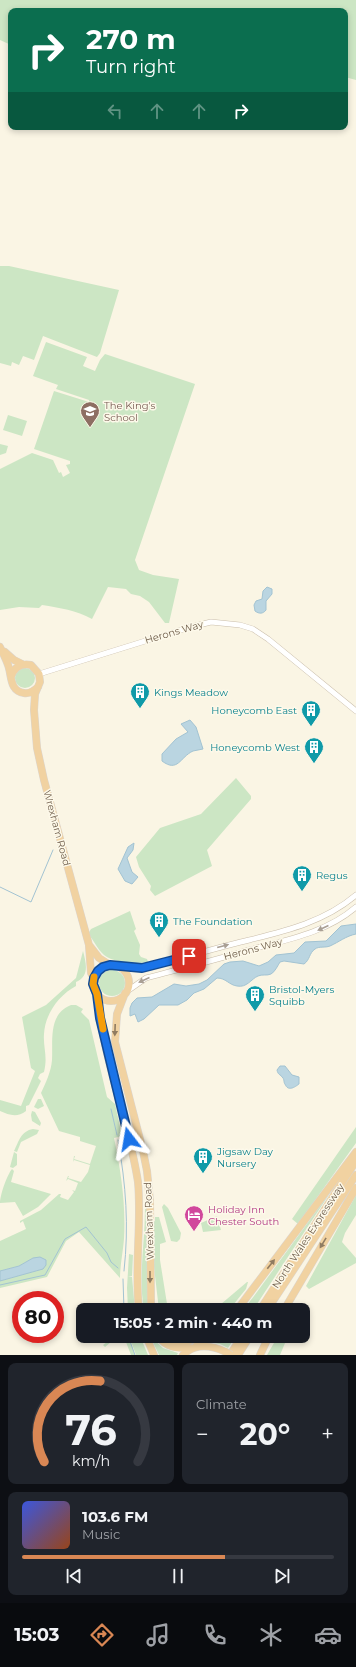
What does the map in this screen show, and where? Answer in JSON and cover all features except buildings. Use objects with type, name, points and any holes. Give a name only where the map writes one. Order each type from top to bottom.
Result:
[{"type":"highway","points":[[0,647],[9,656],[22,664],[31,665],[39,674],[40,678],[38,686],[31,692],[23,693],[15,689],[11,683],[8,664],[0,647]]},
{"type":"highway","points":[[11,677],[15,669],[22,664]]},
{"type":"highway","name":"Wrexham Road","points":[[38,686],[35,694],[34,710],[37,748],[44,780],[89,945],[92,973],[94,978]]},
{"type":"highway","name":"Wrexham Road","points":[[23,693],[34,710]]},
{"type":"highway","name":"Wrexham Road","points":[[89,945],[99,958],[114,966]]},
{"type":"highway","points":[[114,966],[122,969],[128,978],[126,992],[114,1000],[106,1000],[97,994],[94,989],[94,978],[100,968],[114,966]]},
{"type":"highway","name":"Wrexham Road","points":[[126,992],[116,1021],[115,1042],[147,1171],[150,1201],[151,1303]]},
{"type":"highway","name":"Wrexham Road","points":[[97,994],[100,1018],[138,1182],[140,1216],[137,1278],[139,1303]]},
{"type":"highway","points":[[242,1303],[356,1152]]},
{"type":"highway","name":"North Wales Expressway","points":[[265,1303],[356,1162]]},
{"type":"highway","name":"North Wales Expressway","points":[[272,1303],[356,1175]]},
{"type":"highway","points":[[288,1303],[356,1188]]},
{"type":"highway","points":[[238,1303],[255,1285]]},
{"type":"highway","points":[[150,1293],[154,1303]]},
{"type":"highway","points":[[149,1343],[154,1355]]},
{"type":"highway","points":[[164,1343],[176,1348],[204,1346],[219,1349],[229,1354],[237,1343]]},
{"type":"highway","points":[[183,1355],[200,1343]]},
{"type":"highway","points":[[238,1355],[246,1343]]},
{"type":"highway","points":[[260,1355],[266,1343]]},
{"type":"street","name":"Herons Way","points":[[39,674],[187,628],[211,622],[226,622],[240,625],[261,634],[356,710]]},
{"type":"street","name":"Herons Way","points":[[114,966],[142,968],[285,930],[320,918],[346,903],[356,895]]},
{"type":"street","name":"Herons Way","points":[[126,992],[146,978],[276,943],[320,929],[339,920],[356,908]]},
{"type":"green space","points":[[0,0],[356,0],[356,80],[348,78],[348,8],[8,8],[8,44],[0,40]]},
{"type":"green space","points":[[0,266],[9,266],[119,290],[100,353],[97,357],[43,336],[34,360],[23,356],[19,365],[12,362],[11,366],[0,363]]},
{"type":"green space","name":"The King's School","points":[[46,342],[87,357],[83,366],[95,371],[100,360],[105,354],[195,384],[135,560],[139,570],[153,575],[179,579],[169,623],[165,623],[149,602],[140,596],[131,594],[126,589],[108,587],[92,619],[74,611],[42,605],[39,608],[19,607],[0,610],[0,469],[32,453],[53,460],[59,473],[61,472],[63,477],[70,473],[66,465],[70,464],[70,461],[34,449],[54,391],[89,402],[89,400],[56,389],[58,385],[33,376]]},
{"type":"green space","points":[[8,415],[27,421],[22,436],[3,430]]},
{"type":"green space","points":[[0,444],[8,446],[6,453],[0,455]]},
{"type":"green space","points":[[25,668],[32,671],[35,678],[32,685],[25,688],[18,685],[15,678],[18,671]]},
{"type":"green space","points":[[236,778],[251,796],[251,799],[207,850],[212,866],[155,896],[150,890],[151,886],[139,867],[136,857],[160,828],[201,814]]},
{"type":"green space","points":[[130,911],[136,929],[134,931],[140,945],[139,954],[141,957],[147,959],[148,962],[125,962],[108,958],[97,947],[88,934],[91,929]]},
{"type":"green space","points":[[83,951],[86,969],[85,973],[76,982],[76,986],[64,994],[54,1006],[47,1019],[44,1034],[46,1061],[44,1072],[40,1074],[38,1078],[41,1081],[29,1105],[26,1106],[26,1111],[19,1115],[10,1115],[0,1111],[0,1100],[21,1106],[35,1071],[31,1068],[22,1017],[46,1005],[76,978]]},
{"type":"green space","points":[[112,970],[121,974],[125,983],[121,992],[112,996],[103,992],[99,983],[103,974]]},
{"type":"green space","points":[[71,1005],[76,1005],[83,1009],[81,1012],[89,1020],[107,1097],[115,1104],[122,1136],[114,1138],[124,1201],[124,1239],[120,1278],[79,1232],[66,1241],[47,1277],[0,1288],[0,1281],[42,1269],[33,1258],[19,1266],[0,1271],[0,1241],[26,1229],[23,1221],[20,1223],[20,1221],[41,1210],[59,1194],[61,1194],[60,1197],[68,1200],[74,1192],[72,1190],[75,1191],[78,1183],[68,1179],[66,1181],[68,1176],[68,1178],[81,1182],[88,1172],[90,1165],[74,1160],[73,1162],[74,1156],[74,1159],[90,1164],[96,1146],[80,1141],[80,1137],[59,1131],[41,1093],[48,1077],[52,1060],[52,1036],[55,1021],[64,1009]]},
{"type":"green space","points":[[38,1099],[41,1099],[44,1106],[38,1109],[34,1107]]},
{"type":"green space","points":[[32,1111],[35,1112],[41,1123],[40,1126],[32,1121]]},
{"type":"green space","points":[[356,1127],[356,1143],[298,1224],[292,1219]]},
{"type":"green space","points":[[33,1129],[39,1130],[37,1134],[21,1142],[17,1152],[14,1151],[23,1134]]},
{"type":"green space","points":[[14,1152],[17,1154],[17,1165],[13,1168],[10,1167]]},
{"type":"green space","points":[[12,1169],[14,1171],[11,1182],[51,1194],[38,1207],[23,1216],[15,1202],[0,1203],[4,1185]]},
{"type":"green space","points":[[334,1187],[258,1303],[248,1303]]},
{"type":"green space","points":[[356,1195],[356,1215],[345,1233],[342,1242],[356,1258],[356,1263],[309,1289],[306,1286]]},
{"type":"green space","points":[[164,1204],[168,1208],[181,1233],[180,1239],[177,1242],[171,1241],[162,1207]]},
{"type":"green space","points":[[145,1209],[147,1209],[147,1303],[143,1303],[142,1272]]},
{"type":"green space","points":[[217,1216],[221,1230],[203,1232],[201,1223]]},
{"type":"green space","points":[[155,1217],[159,1217],[166,1242],[160,1244],[160,1260],[167,1303],[158,1303],[154,1267],[153,1222],[155,1221]]},
{"type":"green space","points":[[129,1254],[133,1255],[132,1276],[128,1277],[132,1277],[134,1303],[128,1303],[127,1288]]},
{"type":"green space","points":[[248,1282],[246,1289],[235,1303],[222,1303]]},
{"type":"green space","points":[[106,1343],[110,1343],[105,1347],[103,1345]]},
{"type":"green space","points":[[126,1343],[131,1343],[135,1355],[131,1355]]},
{"type":"green space","points":[[132,1343],[143,1343],[148,1355],[136,1355]]},
{"type":"green space","points":[[153,1343],[158,1343],[163,1348],[178,1353],[177,1355],[159,1355]]},
{"type":"green space","points":[[214,1343],[231,1343],[228,1348]]},
{"type":"green space","points":[[274,1343],[285,1343],[280,1355],[267,1355]]},
{"type":"water","points":[[267,587],[272,589],[272,594],[266,601],[266,610],[262,613],[258,613],[255,611],[254,605],[256,601],[262,599],[263,591]]},
{"type":"water","points":[[190,720],[196,727],[203,749],[193,751],[175,765],[167,764],[162,761],[162,754],[176,739],[188,732],[181,724]]},
{"type":"water","points":[[134,843],[133,850],[127,858],[132,872],[138,877],[132,884],[125,881],[118,869],[128,847]]},
{"type":"water","points":[[356,924],[356,934],[330,946],[315,949],[304,964],[284,961],[280,962],[271,974],[255,977],[244,986],[234,985],[223,979],[217,978],[204,989],[194,993],[187,1000],[178,1005],[159,1005],[144,1019],[138,1022],[135,1014],[130,1016],[130,1008],[132,1003],[137,998],[152,997],[174,984],[186,986],[199,984],[207,980],[224,964],[230,962],[243,961],[259,966],[268,962],[276,955],[294,953],[305,942],[326,941],[341,926]]},
{"type":"water","points":[[280,1066],[285,1066],[292,1075],[299,1077],[299,1084],[292,1088],[288,1088],[277,1072]]},
{"type":"water","points":[[40,1257],[46,1260],[46,1265],[43,1269],[0,1281],[0,1271],[19,1266],[33,1258]]},
{"type":"waterway","points":[[0,887],[31,902],[53,850]]},
{"type":"waterway","points":[[111,1109],[117,1135]]},
{"type":"waterway","points":[[118,1140],[126,1206],[126,1254],[124,1271]]},
{"type":"waterway","points":[[0,1285],[45,1275],[65,1239],[86,1227],[107,1253],[111,1262],[118,1268]]},
{"type":"waterway","points":[[123,1279],[124,1303]]},
{"type":"waterway","points":[[131,1343],[135,1355]]},
{"type":"slow traffic","points":[[94,977],[93,984],[97,994],[98,1008],[103,1029]]},
{"type":"place","name":"The King's School","points":[[90,428]]},
{"type":"place","name":"Kings Meadow","points":[[140,709]]},
{"type":"place","name":"Honeycomb East","points":[[311,727]]},
{"type":"place","name":"Honeycomb West","points":[[314,764]]},
{"type":"place","name":"Regus","points":[[302,892]]},
{"type":"place","name":"The Foundation","points":[[159,938]]},
{"type":"place","name":"Bristol-Myers Squibb","points":[[255,1012]]},
{"type":"place","name":"Jigsaw Day Nursery","points":[[203,1174]]},
{"type":"place","name":"Holiday Inn Chester South","points":[[194,1232]]},
{"type":"route","points":[[129,1139],[100,1018],[97,994],[94,989],[93,984],[95,974],[103,967],[110,965],[138,969],[189,956]]}]
